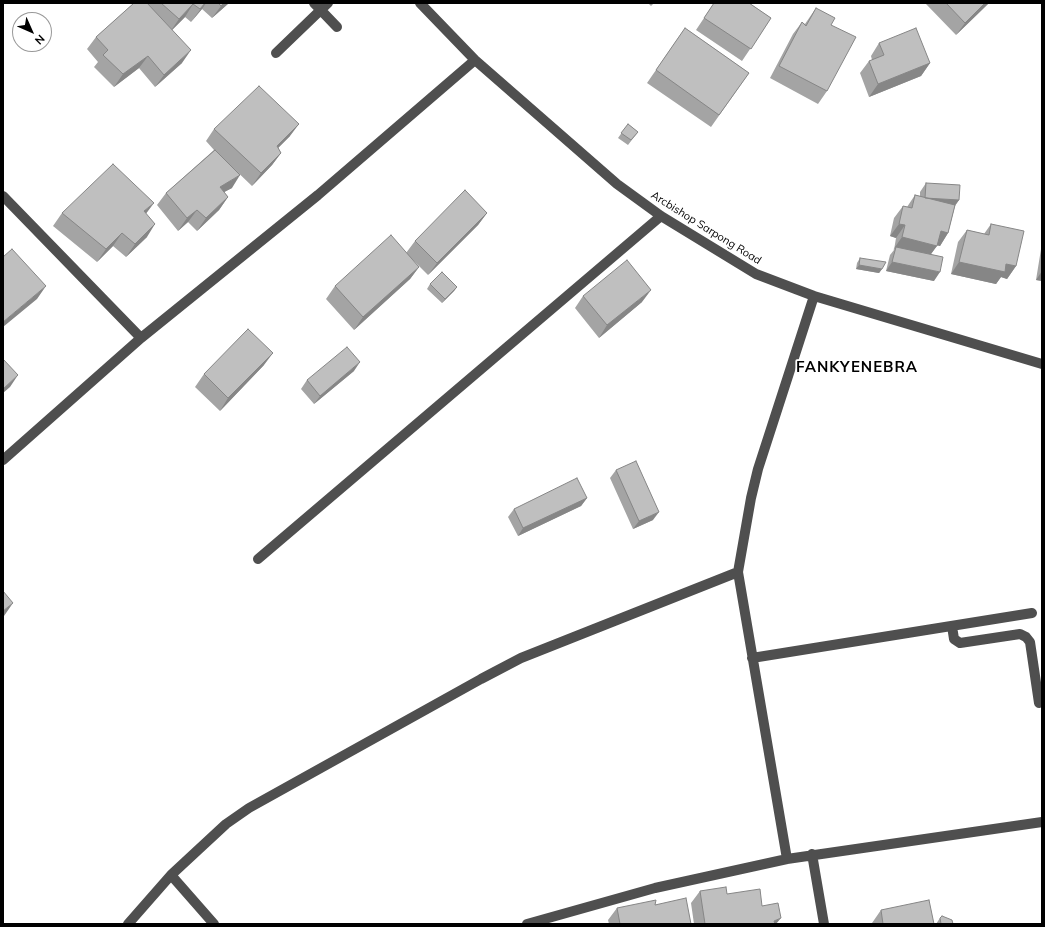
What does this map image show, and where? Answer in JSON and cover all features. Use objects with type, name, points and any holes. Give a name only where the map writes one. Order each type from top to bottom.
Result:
[{"type":"street","name":"Arcbishop Sarpong Road","points":[[420,3],[475,60],[617,184],[661,216],[756,274],[814,296],[1042,364]]},
{"type":"street","points":[[276,53],[321,5],[337,27]]},
{"type":"street","points":[[3,460],[141,338],[318,195],[475,60]]},
{"type":"street","points":[[3,196],[141,338]]},
{"type":"street","points":[[258,559],[661,216]]},
{"type":"street","points":[[787,859],[738,572],[751,498],[758,469],[814,296]]},
{"type":"street","points":[[128,924],[171,875],[226,824],[249,808],[521,658],[738,572]]},
{"type":"street","points":[[752,658],[1032,613]]},
{"type":"street","points":[[952,626],[954,639],[960,643],[1020,634],[1026,637],[1030,642],[1039,703]]},
{"type":"street","points":[[526,924],[544,921],[655,888],[812,854],[1042,822]]},
{"type":"street","points":[[812,854],[824,924]]},
{"type":"street","points":[[171,875],[214,924]]},
{"type":"building","points":[[134,3],[147,3],[191,50],[164,75],[148,56],[123,74],[103,55],[108,50],[96,37]]},
{"type":"building","points":[[161,3],[205,3],[200,9],[193,4],[179,19]]},
{"type":"building","points":[[714,3],[749,3],[771,18],[751,49],[704,18]]},
{"type":"building","points":[[946,3],[985,3],[965,23]]},
{"type":"building","points":[[816,8],[835,18],[831,25],[856,37],[827,91],[779,66],[802,22],[806,26]]},
{"type":"building","points":[[685,28],[749,73],[719,115],[656,70]]},
{"type":"building","points":[[916,28],[930,63],[878,84],[869,61],[884,55],[879,43]]},
{"type":"building","points":[[259,86],[299,124],[277,146],[281,153],[261,173],[214,129]]},
{"type":"building","points":[[628,124],[638,132],[631,140],[621,133]]},
{"type":"building","points":[[215,150],[240,175],[220,187],[228,197],[206,218],[197,210],[187,218],[166,193]]},
{"type":"building","points":[[113,164],[154,203],[144,211],[155,224],[135,244],[122,233],[106,249],[62,213]]},
{"type":"building","points":[[926,183],[960,185],[959,200],[925,198]]},
{"type":"building","points":[[465,190],[487,213],[437,263],[415,241]]},
{"type":"building","points":[[915,195],[955,205],[948,233],[941,231],[937,246],[902,237],[905,225],[899,224],[903,206],[912,208]]},
{"type":"building","points":[[991,224],[1024,231],[1016,266],[1006,264],[1005,272],[959,262],[967,230],[989,235]]},
{"type":"building","points":[[391,235],[419,267],[363,317],[335,286]]},
{"type":"building","points":[[896,247],[943,257],[940,272],[892,262]]},
{"type":"building","points":[[12,249],[46,286],[3,322],[3,257]]},
{"type":"building","points":[[860,258],[886,262],[882,269],[859,265]]},
{"type":"building","points":[[627,260],[651,290],[607,325],[583,296]]},
{"type":"building","points":[[442,272],[457,287],[445,299],[430,284]]},
{"type":"building","points":[[248,329],[273,353],[228,398],[204,374]]},
{"type":"building","points":[[347,347],[360,362],[320,396],[307,380]]},
{"type":"building","points":[[3,359],[18,375],[3,389]]},
{"type":"building","points":[[636,461],[659,512],[639,521],[616,470]]},
{"type":"building","points":[[577,478],[587,498],[523,528],[514,509]]},
{"type":"building","points":[[3,591],[13,603],[3,611]]},
{"type":"building","points":[[726,887],[727,894],[760,889],[762,906],[778,903],[781,918],[774,921],[775,924],[705,924],[700,891]]},
{"type":"building","points":[[686,898],[691,924],[620,924],[617,908],[656,900],[655,905]]},
{"type":"building","points":[[929,900],[934,924],[883,924],[881,910]]},
{"type":"building","points":[[942,916],[952,920],[953,924],[941,924],[940,918]]},
{"type":"district","name":"FANKYENEBRA","points":[[857,367]]}]
